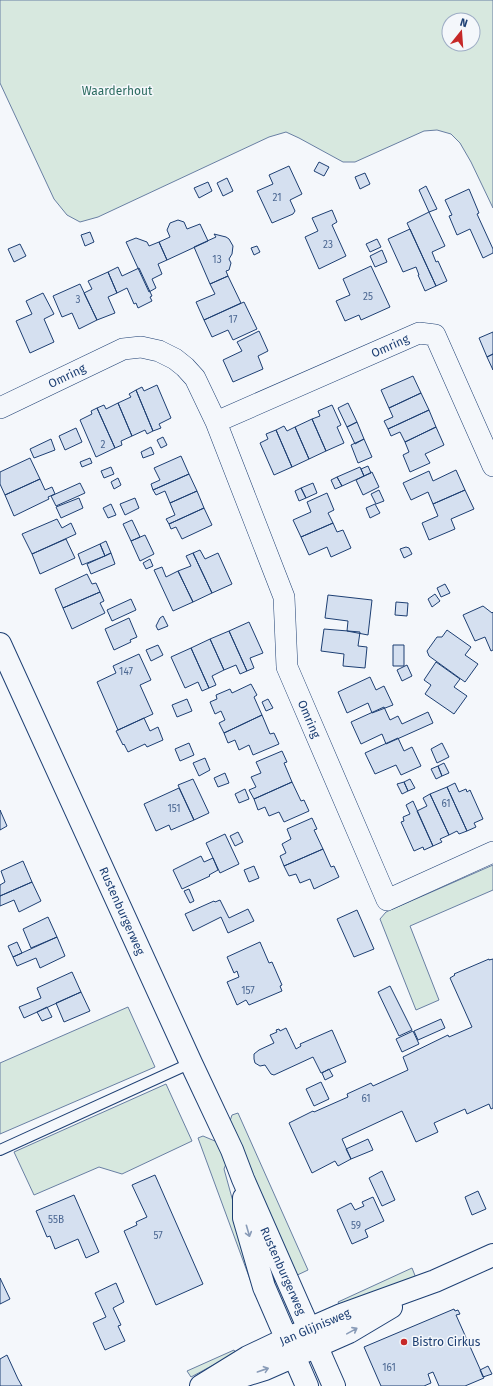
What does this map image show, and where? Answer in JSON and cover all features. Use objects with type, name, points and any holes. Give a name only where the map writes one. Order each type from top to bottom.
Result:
[{"type":"street","name":"Omring","points":[[216,422],[419,333],[435,335],[493,466]]},
{"type":"street","name":"Omring","points":[[0,408],[123,349],[141,347],[159,351],[176,359],[185,367],[195,378],[216,422],[284,597],[287,667],[387,900],[493,852]]},
{"type":"street","name":"Rustenburgerweg","points":[[0,644],[232,1150],[243,1179],[334,1386]]},
{"type":"street","name":"Rustenburgerweg","points":[[243,1179],[244,1218],[264,1287],[307,1386]]},
{"type":"street","name":"Jan Glijnisweg","points":[[201,1386],[248,1357],[290,1348],[313,1338],[349,1332],[435,1281],[493,1255]]},
{"type":"street","name":"Jan Glijnisweg","points":[[213,1386],[265,1369],[290,1348]]},
{"type":"lane","points":[[0,1150],[191,1063]]},
{"type":"green space","name":"Waarderhout","points":[[0,0],[493,0],[493,208],[471,162],[460,143],[451,134],[437,130],[424,131],[355,162],[343,162],[286,132],[269,137],[98,217],[80,222],[67,215],[54,199],[0,83]]},
{"type":"green space","points":[[493,865],[493,890],[410,926],[439,1000],[416,1010],[380,919],[386,912]]},
{"type":"green space","points":[[128,1007],[155,1067],[0,1134],[0,1063]]},
{"type":"green space","points":[[166,1084],[192,1141],[122,1174],[99,1167],[34,1195],[14,1152]]},
{"type":"green space","points":[[238,1113],[308,1270],[291,1278],[230,1121],[232,1115]]},
{"type":"green space","points":[[203,1136],[222,1144],[228,1159],[224,1169],[258,1292],[255,1293],[198,1138]]},
{"type":"green space","points":[[412,1268],[416,1278],[340,1306],[338,1302]]},
{"type":"green space","points":[[234,1350],[236,1353],[191,1377],[187,1371]]},
{"type":"building","points":[[319,162],[329,167],[324,176],[314,171]]},
{"type":"building","points":[[289,166],[302,194],[290,200],[295,211],[293,214],[272,223],[257,191],[273,184],[269,175]]},
{"type":"building","points":[[365,173],[370,184],[360,189],[355,177]]},
{"type":"building","points":[[227,178],[233,191],[223,196],[217,183]]},
{"type":"building","points":[[208,182],[212,191],[199,198],[194,188]]},
{"type":"building","points":[[426,186],[437,209],[429,212],[419,190]]},
{"type":"building","points":[[469,189],[479,213],[477,214],[493,249],[493,253],[483,258],[470,229],[457,235],[449,216],[452,215],[445,200]]},
{"type":"building","points":[[332,210],[337,222],[332,225],[346,256],[319,269],[305,237],[318,231],[312,218]]},
{"type":"building","points":[[429,212],[445,246],[432,252],[447,281],[436,286],[407,223]]},
{"type":"building","points":[[178,220],[184,222],[187,229],[200,224],[208,241],[167,260],[159,242],[170,237],[167,230],[170,223]]},
{"type":"building","points":[[410,229],[436,286],[425,291],[416,267],[403,272],[388,239]]},
{"type":"building","points":[[90,232],[94,242],[85,246],[81,235]]},
{"type":"building","points":[[214,234],[226,237],[233,246],[232,254],[229,259],[231,263],[229,270],[226,271],[228,276],[210,284],[194,247],[216,237]]},
{"type":"building","points":[[136,238],[147,242],[149,246],[159,242],[167,260],[158,264],[162,274],[152,279],[156,288],[149,292],[126,242]]},
{"type":"building","points":[[377,239],[381,247],[370,252],[366,244]]},
{"type":"building","points":[[20,244],[26,256],[14,262],[8,249]]},
{"type":"building","points":[[257,246],[260,252],[254,255],[251,248]]},
{"type":"building","points":[[382,250],[387,262],[375,267],[370,256]]},
{"type":"building","points":[[371,266],[390,307],[361,320],[359,315],[345,321],[336,301],[350,295],[343,279]]},
{"type":"building","points":[[118,267],[122,276],[139,268],[152,296],[150,297],[152,301],[138,308],[136,303],[134,304],[127,288],[117,293],[108,272]]},
{"type":"building","points":[[108,272],[117,293],[108,297],[115,313],[97,320],[84,293],[92,289],[88,281]]},
{"type":"building","points":[[228,276],[241,303],[204,320],[196,302],[215,294],[210,284]]},
{"type":"building","points":[[80,284],[97,320],[79,329],[72,313],[62,317],[53,296]]},
{"type":"building","points":[[43,293],[54,314],[44,319],[54,342],[30,353],[16,321],[32,314],[26,301]]},
{"type":"building","points":[[244,302],[257,329],[233,340],[228,330],[212,337],[204,320]]},
{"type":"building","points":[[259,331],[268,351],[258,356],[263,369],[233,382],[223,360],[242,351],[237,342]]},
{"type":"building","points":[[493,332],[493,354],[487,357],[479,338]]},
{"type":"building","points":[[493,354],[493,370],[487,357]]},
{"type":"building","points":[[413,376],[421,393],[389,408],[381,390]]},
{"type":"building","points":[[157,385],[171,418],[159,424],[161,428],[153,431],[136,390],[142,387],[144,391]]},
{"type":"building","points":[[136,390],[153,431],[147,434],[145,430],[132,436],[118,403],[131,397],[129,394]]},
{"type":"building","points":[[421,393],[429,410],[388,429],[384,421],[393,417],[389,408]]},
{"type":"building","points":[[118,403],[132,436],[121,441],[122,445],[115,448],[97,408],[104,405],[106,409]]},
{"type":"building","points":[[348,403],[357,422],[347,427],[338,408]]},
{"type":"building","points":[[332,405],[341,425],[337,427],[344,443],[326,451],[312,419],[320,416],[318,411]]},
{"type":"building","points":[[97,408],[115,448],[96,457],[80,420],[92,414],[91,411]]},
{"type":"building","points":[[429,410],[436,427],[405,442],[400,432],[391,436],[388,429]]},
{"type":"building","points":[[312,419],[326,451],[309,459],[295,427]]},
{"type":"building","points":[[357,422],[364,439],[355,444],[347,427]]},
{"type":"building","points":[[284,426],[287,431],[295,427],[309,459],[292,467],[276,430]]},
{"type":"building","points":[[436,427],[444,445],[425,454],[430,463],[410,472],[403,455],[409,452],[405,442]]},
{"type":"building","points":[[76,428],[82,442],[65,450],[59,436]]},
{"type":"building","points":[[276,430],[292,467],[274,475],[260,443],[268,439],[266,434]]},
{"type":"building","points":[[163,437],[167,445],[161,448],[157,440]]},
{"type":"building","points":[[51,439],[55,450],[34,458],[30,449]]},
{"type":"building","points":[[364,439],[372,457],[358,463],[351,445]]},
{"type":"building","points":[[151,447],[154,454],[143,458],[141,452]]},
{"type":"building","points":[[181,456],[189,474],[153,490],[151,484],[160,480],[154,468]]},
{"type":"building","points":[[30,458],[40,479],[5,495],[0,484],[0,472]]},
{"type":"building","points":[[90,458],[92,463],[82,467],[80,462]]},
{"type":"building","points":[[368,466],[371,473],[364,476],[361,469]]},
{"type":"building","points":[[111,467],[114,474],[104,478],[101,471]]},
{"type":"building","points":[[360,467],[364,476],[342,486],[337,477]]},
{"type":"building","points":[[456,470],[465,490],[433,504],[428,492],[411,500],[403,483],[429,471],[433,481]]},
{"type":"building","points":[[372,472],[379,487],[363,495],[356,480]]},
{"type":"building","points":[[189,474],[197,491],[170,503],[165,491],[156,495],[153,490]]},
{"type":"building","points":[[337,477],[342,486],[335,489],[331,480]]},
{"type":"building","points":[[118,478],[121,485],[114,489],[111,482]]},
{"type":"building","points":[[40,479],[45,490],[52,487],[55,494],[48,497],[49,499],[14,516],[5,495]]},
{"type":"building","points":[[80,483],[85,493],[56,506],[51,496]]},
{"type":"building","points":[[313,483],[317,493],[306,498],[301,488]]},
{"type":"building","points":[[301,488],[306,498],[299,501],[295,491]]},
{"type":"building","points":[[379,490],[384,501],[376,504],[371,494]]},
{"type":"building","points":[[465,490],[474,509],[451,519],[455,529],[429,540],[422,523],[438,516],[433,504]]},
{"type":"building","points":[[197,491],[204,508],[169,524],[166,519],[175,515],[170,503]]},
{"type":"building","points":[[327,493],[334,510],[328,513],[333,523],[301,537],[293,520],[311,512],[307,502]]},
{"type":"building","points":[[79,498],[83,508],[61,518],[56,507]]},
{"type":"building","points":[[135,498],[139,508],[125,515],[120,504]]},
{"type":"building","points":[[111,504],[116,515],[108,518],[103,508]]},
{"type":"building","points":[[375,504],[380,513],[370,518],[366,508]]},
{"type":"building","points":[[204,508],[212,525],[182,539],[176,527],[171,529],[169,524]]},
{"type":"building","points":[[57,519],[62,528],[71,523],[76,534],[32,554],[22,534]]},
{"type":"building","points":[[132,520],[140,537],[131,541],[123,524]]},
{"type":"building","points":[[333,523],[337,532],[343,530],[351,548],[331,557],[327,547],[309,555],[301,537]]},
{"type":"building","points":[[145,535],[154,554],[140,561],[131,541]]},
{"type":"building","points":[[66,539],[75,558],[40,574],[32,554]]},
{"type":"building","points":[[106,541],[111,553],[105,556],[100,544]]},
{"type":"building","points":[[100,544],[105,556],[82,565],[78,554]]},
{"type":"building","points":[[406,547],[409,548],[412,554],[404,558],[400,549]]},
{"type":"building","points":[[200,550],[205,559],[218,553],[232,584],[212,593],[193,553]]},
{"type":"building","points":[[111,553],[115,564],[91,574],[87,564]]},
{"type":"building","points":[[193,553],[212,593],[193,602],[178,571],[191,566],[186,556]]},
{"type":"building","points":[[150,559],[153,566],[146,569],[143,563]]},
{"type":"building","points":[[162,567],[166,577],[178,571],[193,602],[173,611],[154,570]]},
{"type":"building","points":[[87,574],[92,584],[96,583],[100,592],[63,608],[55,589]]},
{"type":"building","points":[[445,584],[450,593],[441,597],[437,588]]},
{"type":"building","points":[[100,592],[104,601],[100,603],[105,613],[72,629],[63,608]]},
{"type":"building","points":[[435,594],[440,601],[432,607],[428,599]]},
{"type":"building","points":[[328,595],[372,600],[368,635],[347,631],[348,621],[325,618]]},
{"type":"building","points":[[131,599],[136,610],[112,621],[107,610]]},
{"type":"building","points":[[396,602],[408,603],[407,616],[395,615]]},
{"type":"building","points":[[483,606],[492,613],[493,612],[493,650],[491,651],[485,637],[475,641],[463,615]]},
{"type":"building","points":[[163,616],[168,626],[158,630],[156,626],[160,618]]},
{"type":"building","points":[[129,618],[137,637],[130,640],[131,642],[114,650],[105,629]]},
{"type":"building","points":[[249,622],[263,653],[250,658],[254,668],[247,671],[229,631]]},
{"type":"building","points":[[324,629],[360,632],[358,646],[367,647],[365,668],[343,666],[344,654],[321,651]]},
{"type":"building","points":[[447,630],[471,647],[465,655],[478,664],[465,682],[429,656],[427,651],[437,637],[442,637]]},
{"type":"building","points":[[229,631],[247,671],[240,674],[236,665],[224,670],[210,639]]},
{"type":"building","points":[[210,639],[224,670],[212,676],[216,685],[209,688],[191,648]]},
{"type":"building","points":[[158,645],[163,655],[151,661],[146,650]]},
{"type":"building","points":[[393,645],[404,645],[404,666],[393,666]]},
{"type":"building","points":[[191,648],[209,688],[202,691],[198,682],[185,688],[171,657]]},
{"type":"building","points":[[139,654],[151,680],[140,685],[153,714],[118,730],[97,682],[116,673],[113,666]]},
{"type":"building","points":[[436,662],[460,679],[454,687],[467,696],[454,714],[425,694],[431,685],[424,680]]},
{"type":"building","points":[[407,665],[412,676],[402,681],[397,670]]},
{"type":"building","points":[[370,677],[376,690],[384,686],[393,705],[372,713],[368,703],[347,713],[338,692]]},
{"type":"building","points":[[251,684],[257,695],[254,697],[262,715],[224,733],[219,723],[225,720],[221,711],[215,714],[210,702],[217,699],[216,695],[230,689],[232,693]]},
{"type":"building","points":[[187,699],[192,711],[177,717],[172,705]]},
{"type":"building","points":[[268,699],[273,708],[266,711],[262,702]]},
{"type":"building","points":[[384,707],[390,720],[398,716],[402,724],[428,712],[433,723],[386,744],[382,734],[361,744],[351,722]]},
{"type":"building","points":[[262,715],[270,734],[274,733],[279,744],[253,755],[249,745],[239,750],[235,740],[228,743],[224,733]]},
{"type":"building","points":[[144,718],[150,731],[158,727],[163,740],[147,747],[145,744],[128,752],[116,731]]},
{"type":"building","points":[[398,738],[404,751],[412,747],[421,766],[401,775],[396,765],[375,774],[365,753]]},
{"type":"building","points":[[189,743],[194,755],[180,761],[175,749]]},
{"type":"building","points":[[442,743],[449,757],[437,763],[431,749]]},
{"type":"building","points":[[282,751],[287,762],[284,763],[292,782],[254,799],[249,790],[256,787],[251,777],[261,773],[256,762]]},
{"type":"building","points":[[205,758],[210,770],[199,776],[193,763]]},
{"type":"building","points":[[444,763],[449,773],[442,776],[438,766]]},
{"type":"building","points":[[438,766],[442,776],[436,779],[431,769]]},
{"type":"building","points":[[225,773],[229,783],[218,787],[214,778]]},
{"type":"building","points":[[193,779],[209,813],[194,820],[178,785]]},
{"type":"building","points":[[410,779],[415,788],[408,791],[404,782]]},
{"type":"building","points":[[292,782],[301,801],[304,800],[309,811],[284,822],[279,812],[269,816],[265,807],[258,810],[254,799]]},
{"type":"building","points":[[404,782],[408,791],[402,794],[397,784]]},
{"type":"building","points":[[455,783],[459,792],[466,789],[467,792],[470,790],[483,819],[474,823],[476,827],[467,831],[447,787]]},
{"type":"building","points":[[447,787],[467,831],[459,834],[457,831],[449,835],[430,794]]},
{"type":"building","points":[[179,788],[194,820],[171,830],[169,825],[156,831],[144,804]]},
{"type":"building","points":[[245,789],[249,799],[239,803],[235,794]]},
{"type":"building","points":[[430,794],[449,835],[440,839],[442,842],[433,846],[417,811],[427,806],[423,798]]},
{"type":"building","points":[[413,801],[433,846],[424,850],[423,847],[414,851],[401,822],[404,821],[403,817],[410,814],[406,805]]},
{"type":"building","points":[[0,810],[7,826],[0,830]]},
{"type":"building","points":[[312,818],[317,829],[314,830],[323,849],[284,866],[280,856],[286,853],[282,844],[291,839],[287,829]]},
{"type":"building","points":[[238,832],[243,842],[235,846],[230,836]]},
{"type":"building","points":[[225,834],[239,864],[220,873],[206,843]]},
{"type":"building","points":[[323,849],[331,867],[334,866],[339,877],[314,889],[310,879],[300,883],[296,874],[289,876],[284,866]]},
{"type":"building","points":[[201,856],[204,862],[213,858],[218,870],[209,875],[210,876],[182,889],[173,870]]},
{"type":"building","points":[[23,861],[32,882],[0,896],[0,885],[5,882],[1,871]]},
{"type":"building","points":[[254,866],[259,878],[249,882],[244,870]]},
{"type":"building","points":[[32,882],[41,901],[19,912],[14,900],[0,906],[0,896]]},
{"type":"building","points":[[189,889],[194,901],[190,903],[184,891]]},
{"type":"building","points":[[220,900],[229,918],[248,909],[254,921],[228,933],[221,917],[193,931],[185,914],[214,901]]},
{"type":"building","points":[[357,910],[374,949],[354,957],[337,919]]},
{"type":"building","points":[[48,917],[57,937],[31,948],[23,929]]},
{"type":"building","points":[[57,937],[65,956],[40,968],[36,958],[17,966],[13,957]]},
{"type":"building","points":[[17,942],[22,953],[13,957],[8,946]]},
{"type":"building","points":[[260,942],[269,963],[272,962],[282,985],[280,986],[282,991],[249,1005],[246,1000],[237,1005],[227,982],[239,977],[237,971],[234,973],[227,957]]},
{"type":"building","points":[[489,959],[493,959],[493,1108],[491,1109],[489,1104],[467,1114],[465,1109],[434,1123],[438,1132],[416,1142],[402,1111],[342,1139],[351,1159],[338,1166],[335,1161],[312,1173],[289,1123],[313,1111],[314,1112],[348,1097],[347,1094],[371,1083],[373,1086],[408,1070],[403,1057],[448,1035],[449,1037],[472,1027],[450,978],[455,975],[454,974]]},
{"type":"building","points":[[72,972],[81,992],[24,1018],[19,1007],[41,998],[37,988]]},
{"type":"building","points":[[390,986],[412,1030],[399,1036],[378,992]]},
{"type":"building","points":[[81,992],[90,1011],[64,1022],[56,1003]]},
{"type":"building","points":[[47,1007],[52,1017],[42,1021],[37,1012]]},
{"type":"building","points":[[441,1019],[445,1028],[418,1040],[414,1031]]},
{"type":"building","points":[[286,1028],[296,1049],[301,1046],[300,1044],[332,1030],[346,1062],[321,1073],[313,1057],[274,1075],[271,1074],[265,1065],[260,1066],[255,1063],[254,1054],[274,1043],[270,1035],[277,1032],[276,1030],[279,1029],[280,1031]]},
{"type":"building","points":[[413,1031],[419,1044],[402,1052],[396,1039]]},
{"type":"building","points":[[329,1069],[333,1076],[325,1080],[322,1073]]},
{"type":"building","points":[[321,1082],[329,1099],[314,1106],[306,1089]]},
{"type":"building","points":[[368,1139],[373,1150],[351,1159],[346,1149]]},
{"type":"building","points":[[382,1171],[395,1200],[382,1206],[369,1178]]},
{"type":"building","points":[[155,1175],[203,1284],[156,1305],[124,1231],[137,1225],[136,1222],[147,1217],[132,1185]]},
{"type":"building","points":[[478,1191],[486,1209],[472,1215],[465,1197]]},
{"type":"building","points":[[74,1195],[99,1252],[86,1258],[78,1239],[55,1249],[50,1236],[47,1237],[36,1211]]},
{"type":"building","points":[[373,1197],[384,1221],[365,1230],[368,1237],[352,1244],[337,1210],[351,1203],[355,1210],[364,1206],[362,1202]]},
{"type":"building","points":[[0,1278],[10,1299],[0,1304]]},
{"type":"building","points":[[116,1283],[124,1302],[113,1308],[121,1325],[118,1326],[125,1341],[105,1350],[93,1323],[106,1317],[95,1293]]},
{"type":"building","points":[[454,1309],[455,1311],[458,1310],[460,1314],[456,1315],[484,1378],[465,1386],[439,1386],[433,1372],[428,1374],[431,1383],[424,1386],[381,1386],[364,1347]]},
{"type":"building","points":[[7,1355],[22,1386],[0,1386],[0,1359]]},
{"type":"building","points":[[488,1366],[492,1374],[483,1377],[480,1370]]},
{"type":"place","name":"Bistro Cirkus","points":[[404,1342]]}]
